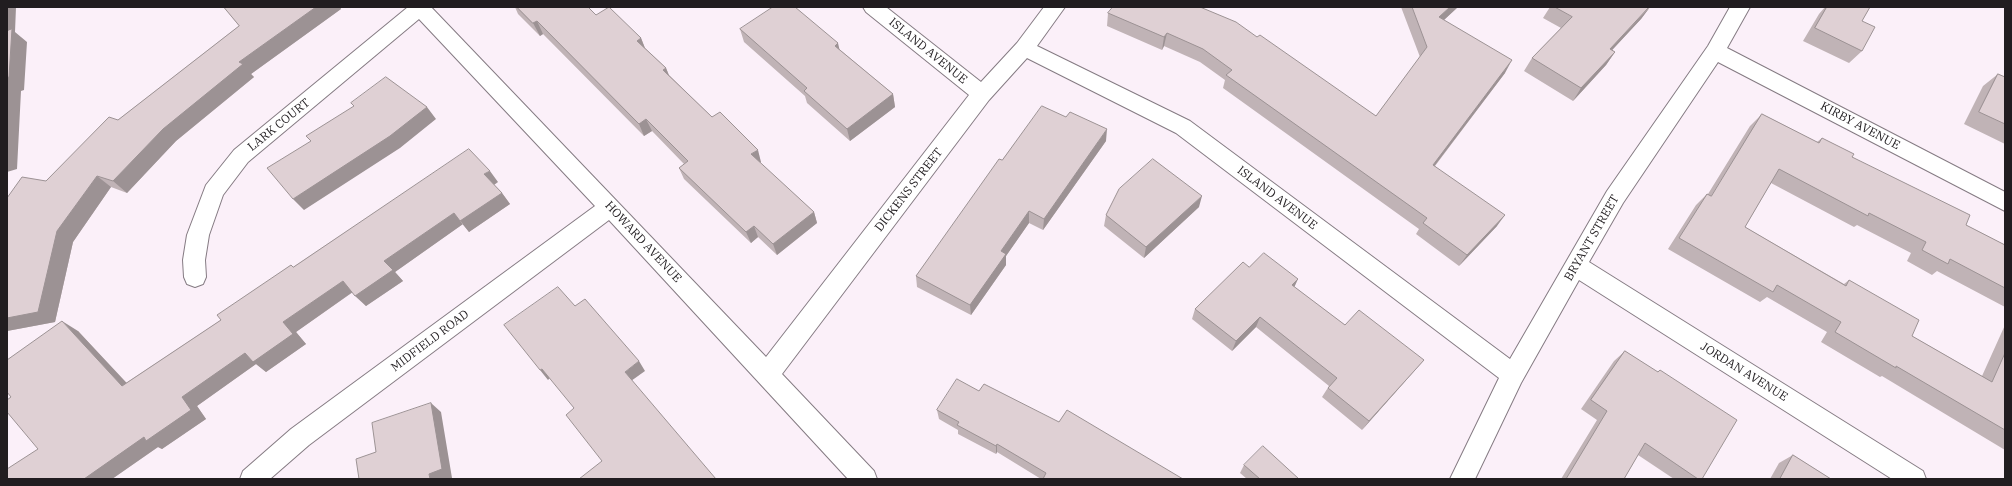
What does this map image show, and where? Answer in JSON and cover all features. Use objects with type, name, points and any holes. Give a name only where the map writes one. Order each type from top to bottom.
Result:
[{"type":"street","name":"ISLAND AVENUE","points":[[873,7],[982,94]]},
{"type":"street","name":"DICKENS STREET","points":[[767,375],[982,94],[1024,48],[1055,7]]},
{"type":"street","name":"BRYANT STREET","points":[[1462,479],[1514,375],[1575,265],[1615,197],[1715,51],[1740,7]]},
{"type":"street","name":"HOWARD AVENUE","points":[[420,8],[610,207],[865,479]]},
{"type":"street","name":"LARK COURT","points":[[195,277],[194,260],[198,234],[214,191],[241,156],[420,8]]},
{"type":"street","name":"ISLAND AVENUE","points":[[1024,48],[1183,127],[1514,375]]},
{"type":"street","name":"KIRBY AVENUE","points":[[1715,51],[2005,202]]},
{"type":"street","name":"MIDFIELD ROAD","points":[[252,479],[272,471],[300,438],[610,207]]},
{"type":"street","name":"JORDAN AVENUE","points":[[1575,265],[1914,479]]},
{"type":"building","points":[[224,7],[316,7],[239,62],[243,64],[163,129],[113,181],[97,176],[57,231],[38,312],[7,318],[7,198],[22,177],[46,181],[109,117],[118,120],[239,26]]},
{"type":"building","points":[[517,7],[588,7],[596,15],[609,7],[641,38],[637,41],[666,68],[663,70],[712,117],[720,112],[758,150],[751,154],[814,212],[773,244],[754,226],[746,232],[679,168],[688,161],[646,119],[639,124],[537,21],[533,23]]},
{"type":"building","points":[[773,7],[795,7],[838,43],[835,46],[893,94],[847,129],[804,91],[807,88],[740,29]]},
{"type":"building","points":[[1113,7],[1200,7],[1236,22],[1257,37],[1260,35],[1376,116],[1427,47],[1412,7],[1450,7],[1439,17],[1512,60],[1433,165],[1505,215],[1467,255],[1423,223],[1427,218],[1226,75],[1232,70],[1203,49],[1167,33],[1164,37],[1108,13]]},
{"type":"building","points":[[1555,7],[1649,7],[1610,49],[1615,52],[1581,88],[1532,58],[1572,17]]},
{"type":"building","points":[[1827,7],[1870,7],[1862,21],[1875,27],[1862,51],[1815,28]]},
{"type":"building","points":[[12,29],[9,77],[7,78],[7,31]]},
{"type":"building","points":[[1998,74],[2005,77],[2005,124],[1979,112]]},
{"type":"building","points":[[386,77],[427,107],[390,136],[293,199],[267,168],[311,141],[306,136],[354,106],[351,103]]},
{"type":"building","points":[[1042,106],[1066,117],[1070,112],[1107,129],[1044,219],[1029,211],[1001,251],[1006,254],[970,305],[916,276],[999,159],[1002,160]]},
{"type":"building","points":[[1762,114],[1819,143],[1822,138],[1854,154],[1852,157],[1970,215],[1966,225],[2005,245],[2005,288],[1950,259],[1948,264],[1922,250],[1926,242],[1869,213],[1868,216],[1779,169],[1745,227],[1846,286],[1849,280],[1919,320],[1912,336],[1992,382],[2005,353],[2005,430],[1835,332],[1841,322],[1777,285],[1773,292],[1679,238],[1707,194],[1711,196]]},
{"type":"building","points":[[469,149],[490,171],[484,174],[502,193],[460,221],[454,213],[384,261],[393,270],[355,296],[343,281],[283,322],[293,334],[253,362],[245,353],[182,397],[191,410],[146,441],[144,437],[84,479],[7,479],[7,469],[38,449],[7,412],[7,400],[11,397],[7,392],[7,360],[62,321],[122,386],[221,320],[217,315],[291,265],[293,267]]},
{"type":"building","points":[[1153,159],[1202,196],[1146,247],[1106,215],[1119,189]]},
{"type":"building","points":[[1264,253],[1298,279],[1292,285],[1345,325],[1359,310],[1424,360],[1369,421],[1328,388],[1337,378],[1260,317],[1236,341],[1195,309],[1243,262],[1249,267]]},
{"type":"building","points":[[558,287],[575,306],[585,299],[639,361],[625,372],[716,479],[579,479],[602,461],[566,415],[574,408],[542,369],[540,370],[504,325]]},
{"type":"building","points":[[1625,351],[1658,372],[1660,370],[1737,420],[1702,479],[1698,479],[1645,443],[1624,479],[1566,479],[1607,411],[1591,400]]},
{"type":"building","points":[[957,379],[979,391],[984,384],[1059,422],[1067,410],[1183,479],[1043,479],[1046,473],[997,444],[996,446],[957,425],[959,422],[937,410]]},
{"type":"building","points":[[431,403],[442,469],[429,474],[430,479],[359,479],[356,459],[376,452],[372,423]]},
{"type":"building","points":[[1263,446],[1299,479],[1260,479],[1244,465]]},
{"type":"building","points":[[1793,455],[1831,479],[1780,479]]}]
